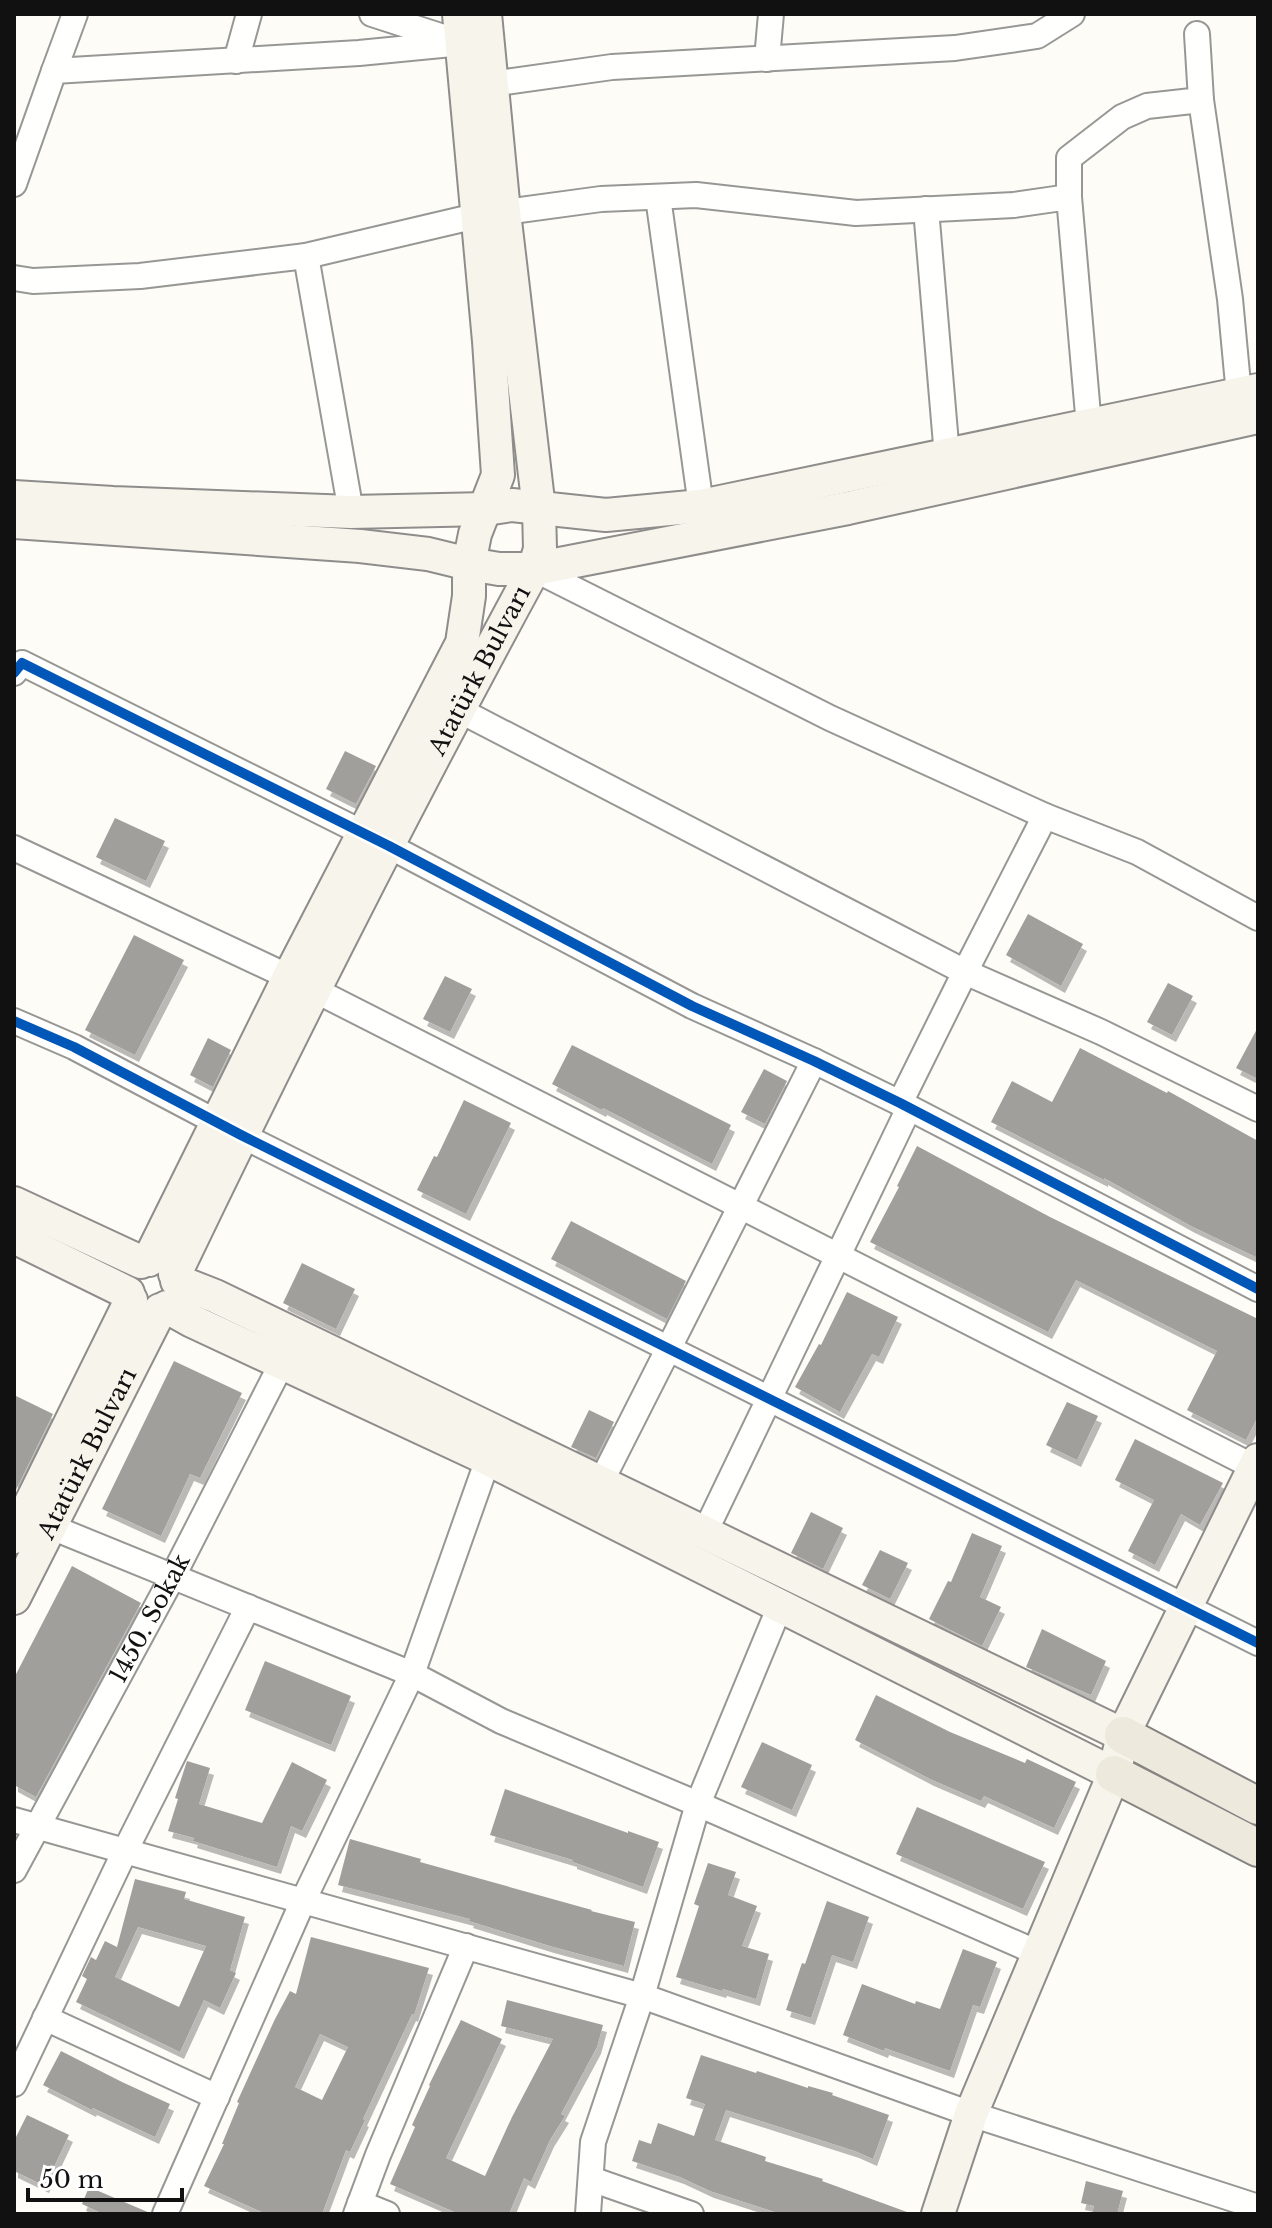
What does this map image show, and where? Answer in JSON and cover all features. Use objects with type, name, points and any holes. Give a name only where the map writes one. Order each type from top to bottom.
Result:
[{"type":"main road","name":"Atatürk Bulvarı","points":[[376,840],[459,710],[534,569],[540,549],[539,509],[490,214],[479,86],[485,14]]},
{"type":"main road","name":"Atatürk Bulvarı","points":[[461,29],[479,86]]},
{"type":"main road","name":"Atatürk Bulvarı","points":[[14,1598],[26,1523],[154,1286],[229,1128],[376,840],[462,643],[469,596],[469,564],[475,534],[498,475],[489,341],[490,214]]},
{"type":"main road","points":[[14,497],[351,512],[486,509],[512,505],[606,515],[701,506],[1089,426],[1252,401]]},
{"type":"main road","points":[[14,522],[360,546],[428,554],[499,569],[534,569],[848,508],[1252,401]]},
{"type":"main road","points":[[14,1203],[282,1363],[488,1459],[1258,1848]]},
{"type":"main road","points":[[14,1237],[154,1286],[229,1303],[1123,1735],[1258,1806]]},
{"type":"main road","points":[[938,2214],[971,2114],[1114,1774],[1123,1735],[1256,1463]]},
{"type":"street","points":[[14,184],[75,14]]},
{"type":"street","points":[[236,61],[249,14]]},
{"type":"street","points":[[372,14],[461,29]]},
{"type":"street","points":[[767,59],[771,14]]},
{"type":"street","points":[[479,86],[612,67],[955,48],[1037,36],[1072,14]]},
{"type":"street","points":[[54,71],[359,53],[461,29]]},
{"type":"street","points":[[1197,34],[1201,100],[1230,299],[1252,401]]},
{"type":"street","points":[[1089,426],[1069,197],[1069,158],[1122,117],[1147,106],[1201,100]]},
{"type":"street","points":[[14,278],[33,281],[140,276],[306,256],[490,214],[601,199],[696,195],[856,213],[1014,205],[1069,197]]},
{"type":"street","points":[[658,197],[701,506]]},
{"type":"street","points":[[926,209],[947,456]]},
{"type":"street","points":[[306,256],[351,512]]},
{"type":"street","points":[[534,569],[830,718],[1045,816],[1137,852],[1258,918]]},
{"type":"street","points":[[14,673],[22,663],[376,840],[692,1006],[905,1106],[1258,1289]]},
{"type":"street","points":[[459,710],[965,972],[1101,1032],[1258,1109]]},
{"type":"street","points":[[705,1532],[839,1255],[965,972],[1045,816]]},
{"type":"street","points":[[14,848],[302,984],[1256,1463]]},
{"type":"street","points":[[14,1021],[74,1047],[229,1128],[1258,1643]]},
{"type":"street","points":[[601,1482],[814,1061]]},
{"type":"street","name":"1450. Sokak","points":[[14,1870],[26,1824],[173,1576],[282,1363]]},
{"type":"street","points":[[165,2214],[303,1901],[412,1674],[488,1459]]},
{"type":"street","points":[[26,1523],[173,1576],[412,1674],[501,1721],[1038,1953]]},
{"type":"street","points":[[588,2214],[593,2142],[642,1996],[698,1804],[780,1606]]},
{"type":"street","points":[[14,2084],[125,1851],[248,1607]]},
{"type":"street","points":[[26,1824],[642,1996],[971,2114],[1258,2207]]},
{"type":"street","points":[[387,2214],[358,2208],[466,1946]]},
{"type":"street","points":[[45,2018],[217,2097]]},
{"type":"street","points":[[591,2179],[691,2214]]},
{"type":"building","points":[[345,751],[376,766],[356,804],[326,789]]},
{"type":"building","points":[[115,818],[165,841],[146,881],[96,857]]},
{"type":"building","points":[[1028,914],[1083,944],[1061,986],[1006,955]]},
{"type":"building","points":[[134,935],[184,960],[135,1055],[85,1030]]},
{"type":"building","points":[[445,976],[472,989],[450,1032],[423,1019]]},
{"type":"building","points":[[1168,983],[1193,996],[1172,1035],[1147,1022]]},
{"type":"building","points":[[1258,1027],[1258,1079],[1236,1068]]},
{"type":"building","points":[[208,1038],[231,1050],[213,1087],[190,1075]]},
{"type":"building","points":[[572,1045],[731,1125],[712,1164],[552,1084]]},
{"type":"building","points":[[1080,1048],[1168,1091],[1258,1141],[1258,1258],[991,1122],[1012,1081],[1052,1102]]},
{"type":"building","points":[[764,1069],[787,1081],[765,1124],[741,1112]]},
{"type":"building","points":[[464,1100],[511,1123],[466,1214],[417,1190],[434,1156],[437,1157]]},
{"type":"building","points":[[917,1146],[1050,1217],[1258,1319],[1258,1416],[1246,1440],[1187,1410],[1217,1351],[1076,1280],[1048,1332],[870,1242]]},
{"type":"building","points":[[571,1221],[686,1281],[667,1319],[551,1259]]},
{"type":"building","points":[[302,1263],[355,1289],[336,1329],[283,1303]]},
{"type":"building","points":[[847,1292],[898,1317],[879,1357],[872,1354],[840,1412],[795,1387],[821,1345]]},
{"type":"building","points":[[174,1361],[242,1393],[200,1478],[190,1474],[161,1536],[102,1509]]},
{"type":"building","points":[[14,1395],[53,1414],[14,1494]]},
{"type":"building","points":[[1067,1402],[1098,1416],[1077,1460],[1046,1445]]},
{"type":"building","points":[[589,1410],[614,1422],[596,1458],[571,1447]]},
{"type":"building","points":[[1135,1439],[1223,1483],[1200,1525],[1181,1514],[1155,1565],[1128,1551],[1154,1500],[1115,1480]]},
{"type":"building","points":[[811,1512],[843,1528],[823,1569],[791,1553]]},
{"type":"building","points":[[972,1533],[1002,1546],[980,1597],[1001,1607],[982,1646],[929,1619],[948,1581],[951,1582]]},
{"type":"building","points":[[880,1550],[908,1563],[890,1599],[862,1585]]},
{"type":"building","points":[[72,1566],[141,1603],[36,1797],[14,1785],[14,1678]]},
{"type":"building","points":[[1042,1629],[1106,1661],[1091,1695],[1026,1667]]},
{"type":"building","points":[[265,1661],[351,1696],[331,1745],[245,1710]]},
{"type":"building","points":[[876,1695],[950,1732],[1025,1763],[1027,1759],[1076,1782],[1054,1828],[984,1796],[981,1801],[930,1779],[855,1740]]},
{"type":"building","points":[[762,1742],[812,1765],[792,1810],[741,1787]]},
{"type":"building","points":[[187,1761],[210,1768],[199,1804],[262,1823],[292,1762],[327,1780],[302,1831],[291,1826],[277,1867],[168,1831]]},
{"type":"building","points":[[505,1789],[659,1842],[643,1887],[573,1860],[490,1835]]},
{"type":"building","points":[[917,1807],[1045,1862],[1023,1909],[896,1854]]},
{"type":"building","points":[[350,1839],[421,1859],[420,1862],[635,1922],[624,1966],[550,1946],[470,1919],[338,1885]]},
{"type":"building","points":[[708,1863],[736,1872],[728,1895],[757,1906],[742,1946],[769,1954],[756,1999],[676,1977],[699,1906],[694,1904]]},
{"type":"building","points":[[135,1879],[186,1892],[184,1899],[245,1917],[230,1970],[236,1973],[220,2008],[204,2000],[180,2052],[76,2002],[87,1979],[82,1976],[91,1957],[96,1960],[105,1941],[117,1947]],"holes":[[[138,1927],[206,1946],[179,2007],[115,1977]]]},
{"type":"building","points":[[827,1901],[869,1917],[853,1962],[832,1955],[811,2018],[786,2010]]},
{"type":"building","points":[[311,1937],[429,1968],[414,2015],[350,2152],[346,2150],[322,2214],[266,2214],[204,2186],[224,2144],[237,2102],[275,2019],[290,1991],[296,1994]],"holes":[[[320,2034],[348,2047],[322,2100],[295,2087]]]},
{"type":"building","points":[[963,1949],[997,1962],[980,2007],[973,2005],[950,2071],[843,2035],[862,1984],[915,2004],[916,2001],[940,2009]]},
{"type":"building","points":[[507,2000],[603,2025],[597,2047],[561,2114],[565,2116],[531,2182],[524,2178],[509,2214],[459,2214],[390,2184],[429,2085],[461,2020],[502,2039],[446,2158],[485,2176],[553,2039],[501,2026]]},
{"type":"building","points":[[61,2051],[170,2104],[155,2137],[43,2085]]},
{"type":"building","points":[[701,2055],[833,2093],[889,2115],[873,2159],[726,2110],[715,2140],[766,2157],[765,2161],[823,2179],[906,2214],[781,2214],[632,2161],[639,2140],[651,2144],[658,2123],[694,2136],[705,2104],[686,2098]]},
{"type":"building","points":[[27,2115],[69,2135],[45,2186],[14,2171],[14,2141]]},
{"type":"building","points":[[1086,2181],[1123,2191],[1117,2214],[1092,2214],[1094,2206],[1081,2203]]},
{"type":"building","points":[[89,2187],[150,2214],[103,2214],[82,2204]]},
{"type":"cycle path","points":[[14,673],[22,663],[389,846],[692,1006],[900,1103],[1258,1289]]},
{"type":"cycle path","points":[[14,1021],[74,1047],[241,1135],[1258,1643]]}]
